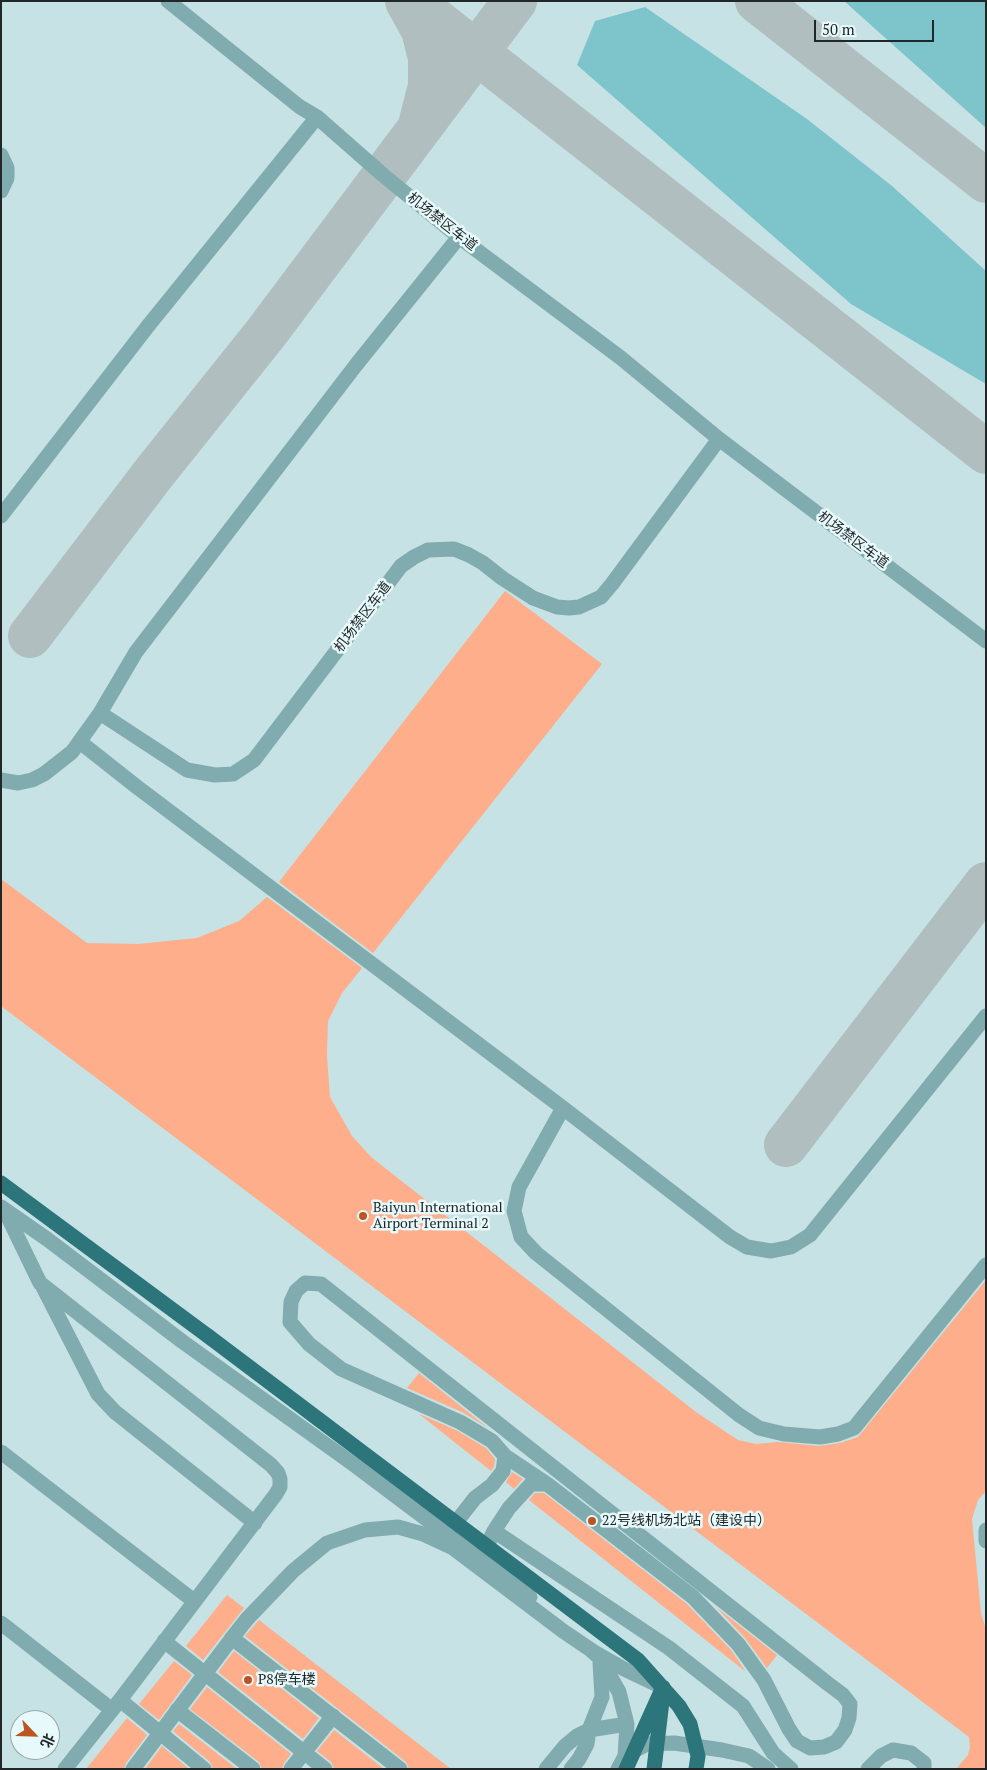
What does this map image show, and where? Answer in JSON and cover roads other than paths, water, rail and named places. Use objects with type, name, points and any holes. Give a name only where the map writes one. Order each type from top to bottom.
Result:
[{"type":"main road","points":[[1,1183],[208,1336],[638,1660],[679,1706],[690,1724],[698,1756],[696,1769]]},
{"type":"main road","points":[[623,1764],[663,1687]]},
{"type":"main road","points":[[654,1769],[663,1687]]},
{"type":"street","name":"机场禁区车道","points":[[168,1],[300,107],[317,117],[458,237],[621,358],[719,439],[986,642]]},
{"type":"street","points":[[1,516],[148,326],[317,117]]},
{"type":"street","points":[[1,155],[7,168],[1,192]]},
{"type":"street","points":[[1,780],[18,783],[32,780],[44,774],[72,752],[100,713],[136,652],[356,365],[458,237]]},
{"type":"street","name":"机场禁区车道","points":[[100,713],[187,770],[215,775],[233,774],[254,760],[401,566],[428,550],[454,548],[483,563],[533,598],[558,607],[579,607],[601,597],[612,584],[719,439]]},
{"type":"street","points":[[80,742],[137,788],[563,1108],[730,1237],[747,1247],[771,1251],[791,1247],[810,1235],[986,1016]]},
{"type":"street","points":[[563,1108],[520,1187],[514,1211],[522,1237],[536,1253],[739,1416],[759,1428],[784,1434],[820,1437],[838,1434],[854,1428],[986,1265]]},
{"type":"street","points":[[3,1208],[98,1394],[115,1412],[255,1523]]},
{"type":"street","points":[[3,1208],[47,1239],[182,1342],[353,1464],[446,1535],[482,1559],[551,1614],[600,1658],[619,1692],[627,1724],[623,1764]]},
{"type":"street","points":[[40,1283],[271,1465],[278,1473],[280,1479],[280,1487],[255,1523],[116,1705],[64,1769]]},
{"type":"street","points":[[305,1283],[321,1284],[843,1695],[850,1704],[849,1718],[845,1730],[836,1742],[824,1747],[810,1748],[797,1741],[764,1680],[738,1644],[693,1597],[547,1484],[505,1456],[492,1441],[460,1422],[341,1369],[308,1344],[290,1322],[291,1302],[296,1290],[305,1283]]},
{"type":"street","points":[[1,1452],[194,1601]]},
{"type":"street","points":[[446,1535],[475,1498],[492,1485],[504,1471],[505,1456]]},
{"type":"street","points":[[482,1559],[494,1531],[509,1508],[531,1484],[547,1484]]},
{"type":"street","points":[[133,1769],[247,1619],[293,1570],[327,1543],[365,1530],[398,1527],[422,1534],[453,1548],[594,1652],[624,1669],[663,1687]]},
{"type":"street","points":[[986,1530],[986,1541]]},
{"type":"street","points":[[494,1531],[670,1648],[743,1706],[773,1753],[791,1769]]},
{"type":"street","points":[[1,1623],[185,1753],[204,1769]]},
{"type":"street","points":[[232,1638],[400,1769]]},
{"type":"street","points":[[164,1641],[325,1769]]},
{"type":"street","points":[[571,1769],[579,1759],[586,1744],[589,1730],[602,1698],[600,1658]]},
{"type":"street","points":[[207,1671],[308,1747],[334,1769]]},
{"type":"street","points":[[177,1710],[251,1767]]},
{"type":"street","points":[[291,1769],[333,1716]]},
{"type":"street","points":[[546,1769],[565,1746],[577,1736],[589,1730],[627,1724]]},
{"type":"street","points":[[623,1764],[646,1744],[674,1743],[749,1756],[768,1769]]},
{"type":"street","points":[[868,1769],[881,1756],[893,1750],[911,1753],[924,1764],[924,1769]]},
{"type":"place","name":"Baiyun International Airport Terminal 2","points":[[363,1216]]},
{"type":"place","name":"22号线机场北站（建设中）","points":[[592,1521]]},
{"type":"place","name":"P8停车楼","points":[[248,1680]]}]
